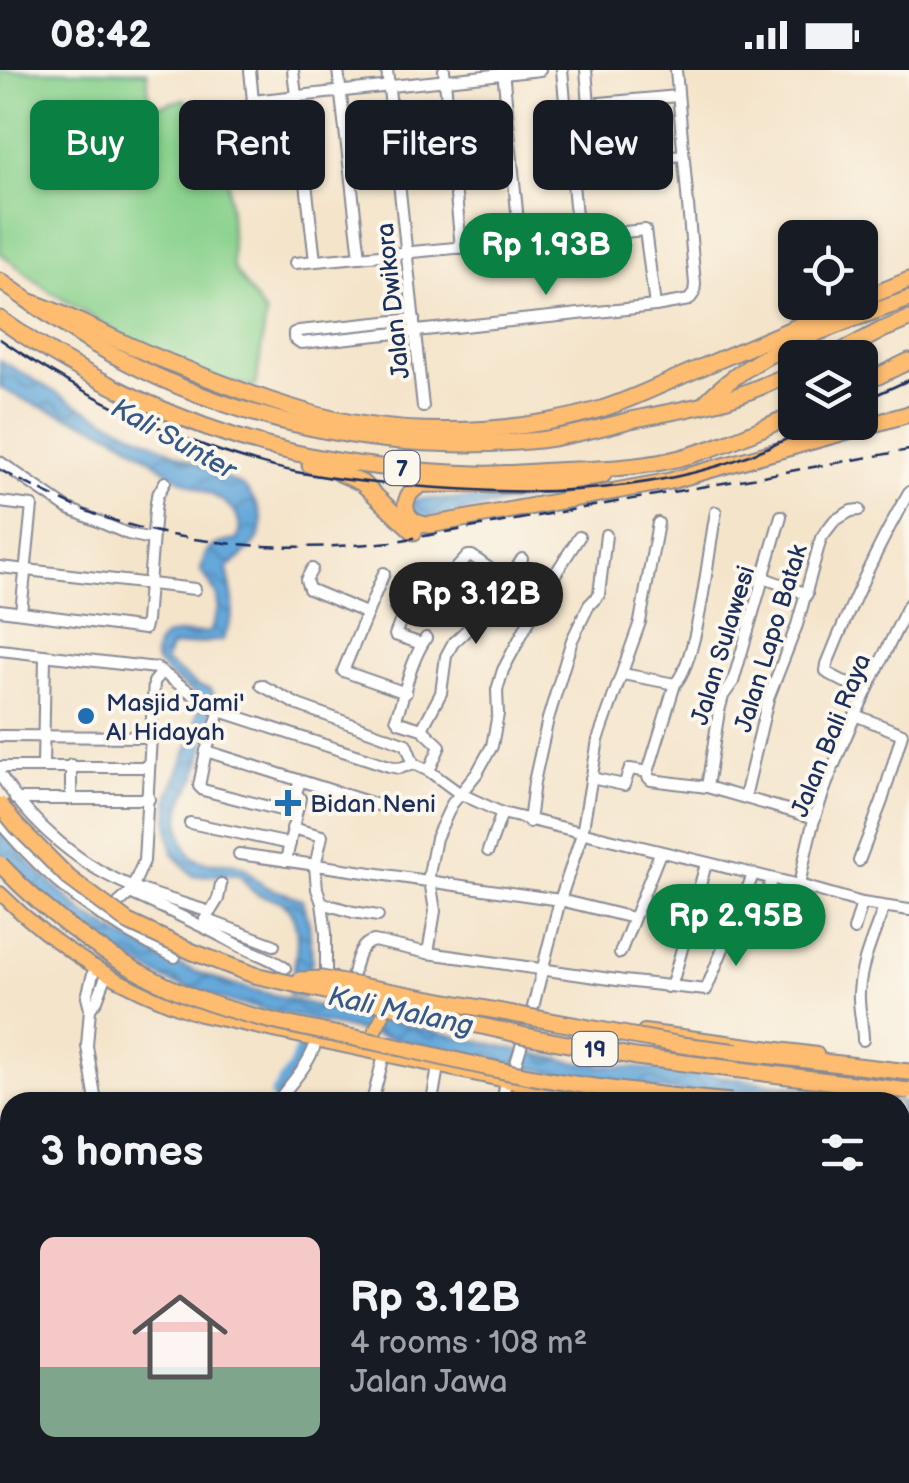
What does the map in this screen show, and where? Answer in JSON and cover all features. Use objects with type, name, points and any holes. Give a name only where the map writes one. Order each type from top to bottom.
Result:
[{"type":"highway","points":[[878,293],[909,280]]},
{"type":"highway","name":"7","points":[[0,281],[98,347],[199,394],[307,428],[362,438],[418,444],[540,440],[723,400],[778,379]]},
{"type":"highway","name":"7","points":[[705,403],[722,385],[781,349],[909,299]]},
{"type":"highway","points":[[31,302],[230,387],[303,412],[378,426],[430,429],[506,427],[600,409],[813,320]]},
{"type":"highway","name":"7","points":[[0,319],[102,380],[176,414],[296,453],[364,465],[480,474],[605,468],[661,462],[778,421]]},
{"type":"highway","points":[[863,340],[909,319]]},
{"type":"highway","points":[[878,376],[909,361]]},
{"type":"highway","points":[[661,462],[559,484],[424,484],[414,488],[406,505],[414,522],[430,526],[700,474],[909,414]]},
{"type":"highway","points":[[234,436],[286,460],[351,477],[378,497],[407,527],[422,534],[672,489],[909,423]]},
{"type":"highway","name":"19","points":[[5,806],[17,826],[68,878],[128,922],[254,975],[285,975],[526,1036],[638,1057],[909,1091]]},
{"type":"highway","name":"19","points":[[0,864],[65,924],[111,956],[196,998],[240,1012],[483,1066],[638,1092]]},
{"type":"highway","points":[[285,975],[682,1045],[909,1069]]},
{"type":"main road","points":[[0,893],[47,935],[161,1002],[292,1037],[579,1092]]},
{"type":"main road","points":[[368,1044],[396,991],[909,1069]]},
{"type":"main road","points":[[313,1041],[324,1037],[368,1044],[420,1058],[433,1066]]},
{"type":"street","points":[[250,70],[252,100]]},
{"type":"street","points":[[293,70],[315,260]]},
{"type":"street","points":[[338,70],[360,256]]},
{"type":"street","name":"Jalan Dwikora","points":[[388,70],[423,408]]},
{"type":"street","points":[[259,100],[389,86],[444,75],[540,70]]},
{"type":"street","points":[[562,70],[565,100]]},
{"type":"street","points":[[586,70],[588,100]]},
{"type":"street","points":[[414,319],[354,331],[300,343],[294,338],[299,331],[354,331],[415,332],[689,300],[694,289],[676,70]]},
{"type":"street","points":[[503,72],[520,242]]},
{"type":"street","points":[[444,75],[460,248]]},
{"type":"street","points":[[633,100],[678,96]]},
{"type":"street","points":[[673,156],[683,155]]},
{"type":"street","points":[[573,190],[578,236]]},
{"type":"street","points":[[296,263],[645,230],[655,306]]},
{"type":"street","points":[[0,462],[68,508],[152,540]]},
{"type":"street","points":[[0,610],[144,629],[157,496],[165,482]]},
{"type":"street","points":[[864,692],[827,672],[827,664],[852,602],[909,492]]},
{"type":"street","points":[[0,502],[32,506],[21,612]]},
{"type":"street","name":"Jalan Lapo Batak","points":[[745,797],[768,700],[789,650],[826,530],[842,516],[859,510]]},
{"type":"street","points":[[716,512],[688,661],[675,684],[648,777],[707,787],[815,818]]},
{"type":"street","name":"Jalan Sulawesi","points":[[707,787],[723,696],[732,682],[781,516]]},
{"type":"street","points":[[505,1092],[582,834],[598,740],[640,622],[658,523]]},
{"type":"street","points":[[529,822],[548,719],[572,640],[589,605],[599,594],[606,536]]},
{"type":"street","points":[[428,953],[434,912],[430,866],[436,838],[459,793],[477,773],[492,746],[498,683],[535,608],[580,537]]},
{"type":"street","points":[[429,770],[440,746],[422,730],[396,720],[406,693],[408,673],[424,641],[395,635],[399,613],[414,614],[468,556],[535,608]]},
{"type":"street","points":[[422,730],[441,693],[446,656],[453,643],[486,612],[522,559]]},
{"type":"street","points":[[0,567],[195,589]]},
{"type":"street","points":[[312,569],[306,580],[309,589],[366,613]]},
{"type":"street","points":[[384,573],[343,672],[406,693]]},
{"type":"street","points":[[764,578],[807,594]]},
{"type":"street","name":"Jalan Bali Raya","points":[[799,885],[815,818],[864,692],[909,604]]},
{"type":"street","points":[[0,650],[156,668],[217,710],[389,766],[414,764],[502,814],[862,903],[909,910]]},
{"type":"street","points":[[43,766],[44,656]]},
{"type":"street","points":[[104,917],[131,890],[144,861],[154,682],[162,672]]},
{"type":"street","points":[[623,674],[675,684]]},
{"type":"street","points":[[261,685],[298,705],[406,744],[414,764]]},
{"type":"street","points":[[217,710],[200,782],[203,790],[296,814]]},
{"type":"street","points":[[855,715],[902,734]]},
{"type":"street","points":[[859,861],[909,723]]},
{"type":"street","points":[[0,736],[150,738]]},
{"type":"street","points":[[206,751],[381,806]]},
{"type":"street","points":[[70,798],[72,765]]},
{"type":"street","points":[[0,767],[149,767]]},
{"type":"street","points":[[591,778],[624,786],[630,769],[648,772]]},
{"type":"street","points":[[0,776],[5,806],[131,890],[274,945]]},
{"type":"street","points":[[286,861],[300,781]]},
{"type":"street","points":[[5,806],[70,798],[149,800]]},
{"type":"street","points":[[488,851],[502,814]]},
{"type":"street","points":[[190,822],[290,844]]},
{"type":"street","points":[[0,824],[48,876],[119,928],[175,957]]},
{"type":"street","points":[[292,828],[322,836],[315,866],[326,933],[326,976],[396,991]]},
{"type":"street","points":[[620,953],[660,853]]},
{"type":"street","points":[[238,854],[560,900],[633,918]]},
{"type":"street","points":[[668,987],[706,864]]},
{"type":"street","points":[[351,980],[362,947],[374,941],[428,953],[706,990],[753,875]]},
{"type":"street","points":[[759,930],[772,879]]},
{"type":"street","points":[[205,918],[218,899],[222,884]]},
{"type":"street","points":[[322,902],[378,916]]},
{"type":"street","points":[[854,930],[862,903]]},
{"type":"street","points":[[862,1040],[862,968],[884,907]]},
{"type":"street","points":[[205,918],[240,946],[268,957],[285,975]]},
{"type":"street","points":[[94,1092],[87,1046],[87,997],[101,970]]},
{"type":"street","points":[[286,1092],[314,1052],[313,1041]]},
{"type":"street","points":[[375,1092],[384,1055]]},
{"type":"street","points":[[432,1092],[433,1066]]},
{"type":"green space","points":[[0,70],[147,72],[149,100],[30,100],[30,190],[159,190],[159,106],[179,101],[179,190],[229,190],[233,268],[266,315],[256,386],[195,380],[49,291],[0,253]]},
{"type":"water","points":[[0,360],[77,405],[244,487],[260,512],[261,532],[256,541],[227,568],[233,611],[223,640],[170,647],[165,662],[198,686],[210,689],[214,696],[200,764],[181,808],[186,848],[200,861],[239,865],[263,885],[302,900],[312,959],[304,997],[289,994],[297,946],[290,911],[280,901],[254,892],[239,874],[193,876],[173,854],[169,831],[168,798],[194,733],[200,698],[169,676],[155,660],[156,649],[160,641],[173,634],[210,632],[218,600],[201,572],[202,564],[211,548],[237,540],[237,518],[223,501],[171,473],[118,437],[0,387]]},
{"type":"water","points":[[414,499],[528,499],[421,520],[414,517]]},
{"type":"water","points":[[0,829],[84,913],[183,967],[230,984],[578,1063],[704,1074],[831,1092],[666,1091],[520,1067],[230,1002],[170,982],[90,938],[0,859]]},
{"type":"waterway","points":[[279,1092],[295,1068],[310,1030]]},
{"type":"tram line","points":[[0,339],[67,381],[142,420],[258,463],[336,478],[455,489],[588,489],[654,481],[718,466],[783,440]]},
{"type":"tram line","points":[[878,394],[909,380]]},
{"type":"railway","points":[[0,470],[97,515],[170,535],[243,545],[317,547],[391,542],[909,450]]},
{"type":"place","name":"Masjid Jami' Al Hidayah","points":[[86,716]]},
{"type":"place","name":"Bidan Neni","points":[[288,803]]},
{"type":"water label","name":"Kali Sunter","points":[[174,438]]},
{"type":"water label","name":"Kali Malang","points":[[401,1010]]}]
